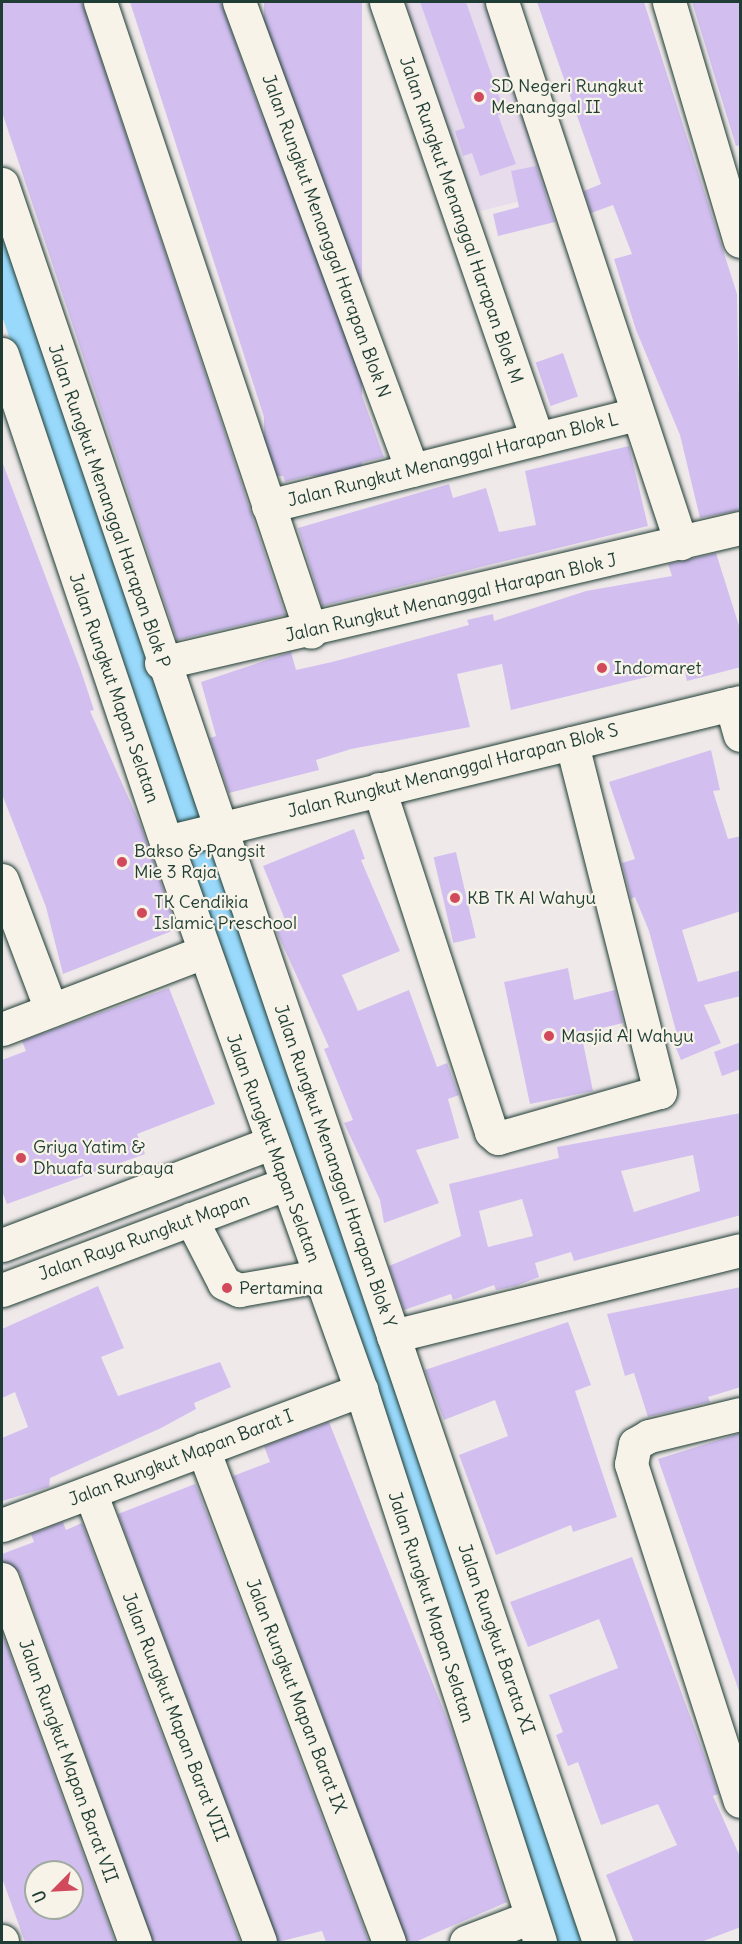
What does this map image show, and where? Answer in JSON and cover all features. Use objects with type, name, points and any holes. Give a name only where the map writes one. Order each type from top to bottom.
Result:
[{"type":"street","points":[[100,2],[311,632]]},
{"type":"street","name":"Jalan Rungkut Menanggal Harapan Blok N","points":[[239,2],[412,470]]},
{"type":"street","name":"Jalan Rungkut Menanggal Harapan Blok M","points":[[386,2],[537,439]]},
{"type":"street","name":"Jalan Rungkut Menanggal Harapan Blok L","points":[[502,2],[681,543]]},
{"type":"street","points":[[669,2],[741,240]]},
{"type":"street","name":"Jalan Rungkut Menanggal Harapan Blok P","points":[[2,184],[216,828]]},
{"type":"street","name":"Jalan Rungkut Mapan Selatan","points":[[3,367],[172,840],[204,952],[270,1143],[361,1390],[536,1930]]},
{"type":"street","name":"Jalan Rungkut Menanggal Harapan Blok L","points":[[268,506],[638,414]]},
{"type":"street","name":"Jalan Rungkut Menanggal Harapan Blok J","points":[[161,663],[311,632],[741,528]]},
{"type":"street","points":[[736,703],[741,735]]},
{"type":"street","name":"Jalan Rungkut Menanggal Harapan Blok S","points":[[172,840],[736,703]]},
{"type":"street","points":[[378,789],[491,1132],[498,1138],[660,1092],[572,743]]},
{"type":"street","name":"Jalan Rungkut Menanggal Harapan Blok Y","points":[[216,828],[393,1336],[741,1250]]},
{"type":"street","points":[[2,880],[51,1010]]},
{"type":"street","points":[[2,1029],[204,952]]},
{"type":"street","points":[[2,1245],[270,1143]]},
{"type":"street","name":"Jalan Raya Rungkut Mapan","points":[[2,1290],[286,1184]]},
{"type":"street","points":[[191,1219],[224,1283],[239,1290],[320,1276]]},
{"type":"street","name":"Jalan Rungkut Barata XI","points":[[393,1336],[599,1942]]},
{"type":"street","name":"Jalan Rungkut Mapan Barat I","points":[[2,1525],[361,1390]]},
{"type":"street","points":[[741,1414],[635,1444],[631,1464],[741,1801]]},
{"type":"street","name":"Jalan Rungkut Mapan Barat IX","points":[[203,1449],[389,1942]]},
{"type":"street","name":"Jalan Rungkut Mapan Barat VIII","points":[[90,1492],[260,1942]]},
{"type":"street","name":"Jalan Rungkut Mapan Barat VII","points":[[2,1579],[135,1942]]},
{"type":"street","points":[[466,1942],[536,1930]]},
{"type":"shaded area","name":"SD Negeri Rungkut Menanggal II","points":[[401,2],[496,2],[558,192],[468,214]]},
{"type":"building","points":[[2,2],[82,2],[285,615],[177,640],[2,112]]},
{"type":"building","points":[[130,2],[221,2],[384,457],[285,482]]},
{"type":"building","points":[[264,2],[362,2],[362,476],[264,476]]},
{"type":"building","points":[[420,2],[466,2],[505,113],[498,115],[516,164],[480,176],[472,153],[463,156],[455,131],[465,128]]},
{"type":"building","points":[[537,2],[644,2],[737,294],[741,510],[700,518],[680,435],[636,330],[614,259],[632,254],[613,205],[591,213],[584,191],[601,184]]},
{"type":"building","points":[[692,2],[741,2],[741,145],[736,146]]},
{"type":"building","points":[[536,166],[555,222],[498,236],[493,214],[519,207],[511,171]]},
{"type":"building","points":[[563,353],[578,396],[551,406],[536,362]]},
{"type":"building","points":[[629,446],[648,526],[322,606],[298,528],[449,484],[453,498],[486,488],[499,532],[536,525],[525,471]]},
{"type":"building","points":[[3,464],[80,668],[94,710],[90,711],[141,826],[177,929],[63,974],[46,907],[2,794]]},
{"type":"building","points":[[716,553],[741,632],[741,667],[687,681],[684,668],[511,710],[502,664],[457,674],[470,727],[351,749],[316,760],[319,770],[229,793],[210,738],[216,736],[201,682],[291,652],[296,670],[332,662],[469,625],[467,620],[493,614],[494,621],[586,591],[672,576],[668,564]]},
{"type":"building","points":[[711,750],[720,790],[713,791],[728,839],[741,836],[741,911],[682,930],[698,982],[741,970],[741,996],[704,1005],[721,1043],[681,1060],[670,1034],[676,1031],[649,931],[635,897],[631,899],[622,863],[635,859],[609,782]]},
{"type":"building","points":[[354,829],[365,859],[361,860],[400,951],[342,975],[358,1011],[409,990],[437,1067],[447,1063],[459,1095],[448,1099],[459,1138],[416,1150],[439,1203],[384,1223],[380,1200],[344,1123],[353,1120],[324,1049],[329,1047],[274,926],[286,922],[263,866]]},
{"type":"building","name":"KB TK Al Wahyu","points":[[456,852],[476,938],[453,943],[434,857]]},
{"type":"building","name":"Masjid Al Wahyu","points":[[568,968],[574,1000],[615,990],[623,1023],[581,1033],[593,1091],[530,1104],[504,982]]},
{"type":"building","points":[[169,988],[215,1104],[137,1134],[145,1154],[7,1204],[2,1191],[2,1060],[26,1051],[22,1041]]},
{"type":"building","points":[[741,1042],[741,1069],[722,1076],[714,1052]]},
{"type":"building","points":[[741,1113],[741,1215],[574,1261],[571,1252],[535,1263],[539,1277],[516,1286],[496,1290],[494,1285],[453,1300],[451,1294],[404,1310],[389,1266],[461,1236],[449,1184],[559,1158],[557,1147]],"holes":[[[693,1155],[700,1191],[634,1212],[621,1171]],[[522,1199],[533,1236],[488,1247],[479,1211]]]},
{"type":"building","points":[[98,1286],[124,1348],[101,1357],[118,1396],[220,1362],[231,1387],[194,1403],[196,1409],[161,1428],[50,1478],[49,1487],[2,1501],[2,1438],[28,1427],[15,1392],[2,1398],[2,1329]]},
{"type":"building","points":[[741,1287],[741,1387],[708,1397],[710,1402],[648,1417],[634,1373],[625,1376],[607,1314]]},
{"type":"building","points":[[568,1322],[591,1385],[575,1391],[617,1517],[573,1532],[571,1525],[496,1555],[459,1455],[508,1436],[495,1400],[444,1420],[425,1370]]},
{"type":"building","points":[[329,1422],[453,1734],[507,1902],[415,1942],[407,1942],[233,1476],[270,1462],[264,1446]]},
{"type":"building","points":[[741,1433],[741,1691],[739,1691],[658,1459]]},
{"type":"building","points":[[195,1484],[369,1942],[326,1942],[322,1931],[278,1942],[118,1514]]},
{"type":"building","points":[[63,1522],[66,1530],[82,1523],[240,1942],[153,1942],[20,1573],[2,1561],[2,1554],[34,1542],[31,1534]]},
{"type":"building","points":[[632,1557],[716,1787],[718,1794],[713,1796],[741,1859],[741,1927],[701,1942],[634,1942],[606,1875],[677,1845],[658,1804],[601,1825],[578,1762],[568,1766],[556,1735],[563,1732],[549,1695],[618,1668],[599,1619],[528,1647],[510,1602]]},
{"type":"building","points":[[2,1632],[115,1942],[25,1942],[2,1878]]},
{"type":"waterway","points":[[2,247],[580,1942]]},
{"type":"place","name":"SD Negeri Rungkut Menanggal II","points":[[479,97]]},
{"type":"place","name":"Indomaret","points":[[602,668]]},
{"type":"place","name":"Bakso & Pangsit Mie 3 Raja","points":[[122,862]]},
{"type":"place","name":"KB TK Al Wahyu","points":[[455,898]]},
{"type":"place","name":"TK Cendikia Islamic Preschool","points":[[142,913]]},
{"type":"place","name":"Masjid Al Wahyu","points":[[549,1036]]},
{"type":"place","name":"Griya Yatim & Dhuafa surabaya","points":[[21,1158]]},
{"type":"place","name":"Pertamina","points":[[227,1288]]}]
